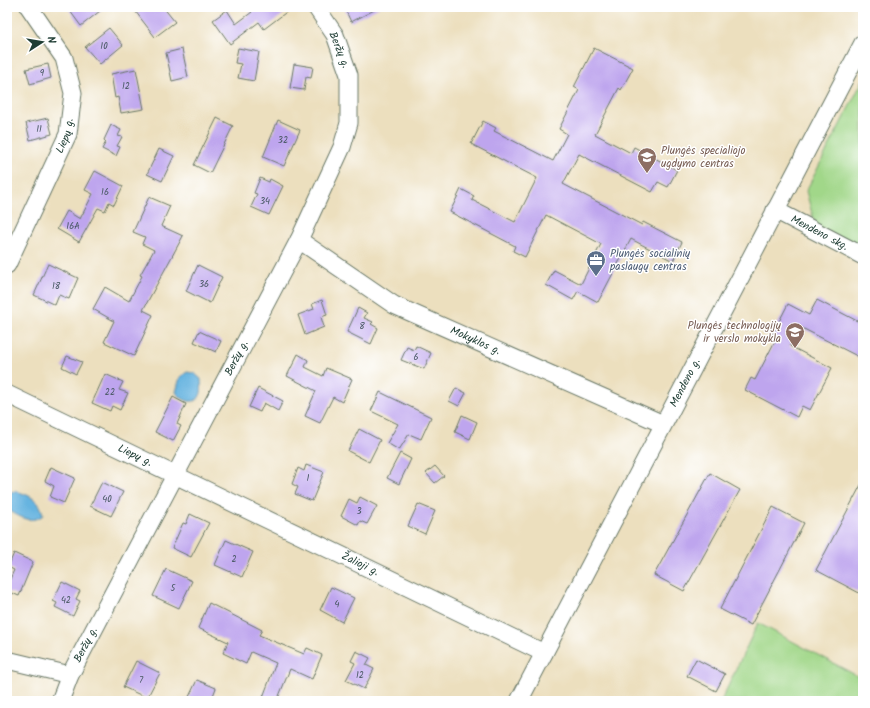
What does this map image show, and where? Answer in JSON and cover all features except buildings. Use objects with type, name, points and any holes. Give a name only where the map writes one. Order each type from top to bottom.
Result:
[{"type":"street","name":"Liepų g.","points":[[7,265],[68,134],[72,93],[64,58],[29,7]]},
{"type":"street","name":"Beržų g.","points":[[60,701],[70,675],[299,240],[342,147],[349,123],[349,75],[335,35],[316,7]]},
{"type":"street","name":"Mendeno g.","points":[[519,701],[863,43]]},
{"type":"street","name":"Mendeno skg.","points":[[775,210],[863,256]]},
{"type":"street","name":"Mokyklos g.","points":[[299,240],[394,305],[663,424]]},
{"type":"street","name":"Liepų g.","points":[[7,394],[176,475]]},
{"type":"street","name":"Žalioji g.","points":[[176,475],[544,653]]},
{"type":"street","points":[[7,660],[70,675]]},
{"type":"green space","points":[[863,80],[863,250],[815,225],[806,191]]},
{"type":"green space","points":[[758,623],[863,679],[863,701],[721,701]]},
{"type":"water","points":[[187,372],[194,373],[201,379],[201,393],[196,400],[193,401],[181,398],[176,392],[180,377]]},
{"type":"water","points":[[16,491],[34,499],[40,505],[43,515],[38,518],[29,519],[20,517],[7,509],[7,495],[10,492]]},
{"type":"place","name":"Plungės specialiojo ugdymo centras","points":[[647,174]]},
{"type":"place","name":"Plungės socialinių paslaugų centras","points":[[596,277]]},
{"type":"place","name":"Plungės technologijų ir verslo mokykla","points":[[795,349]]}]
